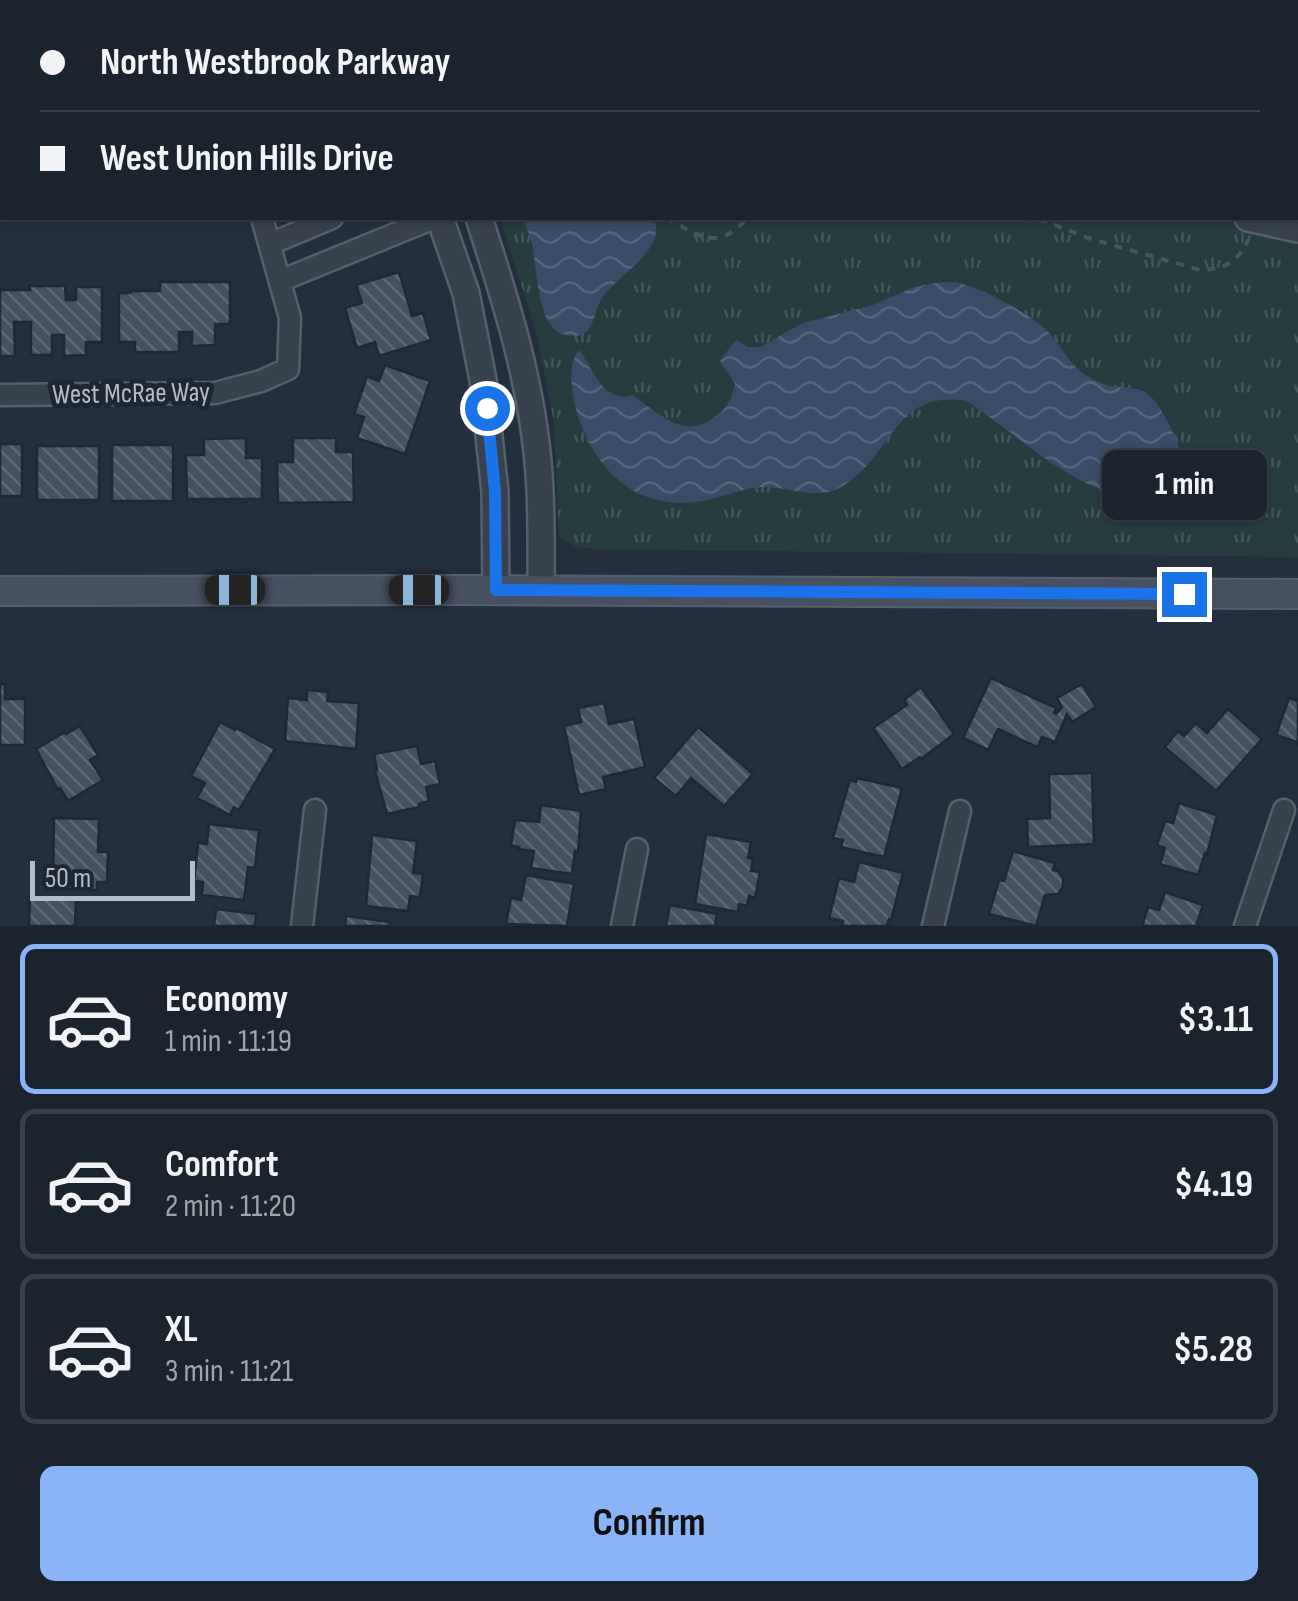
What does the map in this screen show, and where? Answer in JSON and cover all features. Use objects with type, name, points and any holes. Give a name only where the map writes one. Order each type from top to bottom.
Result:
[{"type":"main road","points":[[0,591],[1298,594]]},
{"type":"street","points":[[263,220],[280,280],[432,220]]},
{"type":"street","points":[[270,244],[327,220]]},
{"type":"street","points":[[438,220],[466,293],[483,380],[495,492],[496,590]]},
{"type":"street","points":[[480,220],[519,350],[533,424],[539,472],[541,590]]},
{"type":"street","points":[[1257,220],[1298,229]]},
{"type":"street","name":"West McRae Way","points":[[0,395],[215,393],[260,381],[288,369],[290,318],[280,280]]},
{"type":"street","points":[[302,926],[315,810]]},
{"type":"street","points":[[1245,926],[1284,810]]},
{"type":"street","points":[[932,926],[960,811]]},
{"type":"street","points":[[622,926],[637,849]]},
{"type":"path","points":[[670,220],[694,234],[711,238],[727,236],[745,220]]},
{"type":"path","points":[[1022,220],[1045,221],[1088,238],[1200,270],[1219,268],[1236,260],[1252,220]]},
{"type":"green space","points":[[501,220],[1298,220],[1298,557],[576,547],[559,536],[554,423],[536,331]]},
{"type":"water","points":[[523,220],[651,220],[656,224],[645,255],[609,289],[582,335],[562,334],[549,322],[538,287],[531,240]]},
{"type":"water","points":[[955,282],[989,294],[1034,320],[1088,377],[1110,386],[1138,389],[1152,398],[1180,451],[1182,467],[1172,486],[1152,496],[1127,496],[1103,490],[1054,465],[966,401],[942,400],[923,405],[908,415],[859,474],[833,491],[813,493],[761,487],[702,501],[661,501],[626,486],[612,474],[599,459],[580,422],[571,375],[579,350],[600,383],[613,394],[632,395],[678,424],[699,425],[719,414],[729,401],[735,384],[720,361],[737,340],[747,347],[760,347],[803,323],[873,305],[914,287]]},
{"type":"building","points":[[399,272],[412,316],[423,313],[431,340],[379,356],[375,342],[357,348],[345,308],[362,303],[356,285]]},
{"type":"building","points":[[160,282],[230,282],[230,324],[215,324],[215,345],[192,346],[192,332],[179,332],[179,352],[135,352],[135,342],[119,342],[119,293],[160,291]]},
{"type":"building","points":[[29,286],[65,286],[66,300],[76,300],[76,287],[102,287],[102,342],[86,342],[86,355],[64,356],[64,335],[52,335],[52,355],[31,355],[31,322],[14,322],[15,356],[0,356],[0,290],[30,290]]},
{"type":"building","points":[[385,365],[430,381],[405,454],[357,438],[364,417],[354,414],[367,376],[379,381]]},
{"type":"building","points":[[246,438],[246,458],[262,458],[262,499],[187,499],[186,455],[204,455],[204,439]]},
{"type":"building","points":[[293,438],[336,438],[336,452],[353,452],[354,502],[278,503],[277,462],[293,462]]},
{"type":"building","points":[[0,444],[22,444],[22,496],[0,496]]},
{"type":"building","points":[[112,445],[173,445],[173,501],[112,501]]},
{"type":"building","points":[[37,446],[99,446],[99,500],[37,500]]},
{"type":"building","points":[[991,678],[1056,708],[1056,714],[1062,707],[1057,698],[1082,684],[1096,707],[1072,722],[1067,714],[1055,742],[1042,737],[1037,747],[998,729],[988,750],[963,738]]},
{"type":"building","points":[[0,684],[5,684],[5,699],[25,699],[25,745],[0,745]]},
{"type":"building","points":[[921,687],[954,734],[902,769],[873,728],[907,705],[904,700]]},
{"type":"building","points":[[307,690],[328,692],[327,701],[359,703],[356,749],[285,741],[288,698],[307,700]]},
{"type":"building","points":[[1289,698],[1298,701],[1298,746],[1297,742],[1276,735]]},
{"type":"building","points":[[604,703],[609,724],[634,719],[645,767],[603,777],[606,789],[579,795],[564,726],[581,722],[578,708]]},
{"type":"building","points":[[1228,709],[1262,739],[1216,791],[1165,747],[1178,731],[1184,736],[1196,723],[1207,733]]},
{"type":"building","points":[[220,722],[275,749],[239,810],[234,807],[230,815],[197,798],[205,783],[191,776]]},
{"type":"building","points":[[80,726],[98,755],[90,760],[103,780],[68,801],[36,749]]},
{"type":"building","points":[[698,727],[753,774],[724,806],[691,778],[676,796],[654,778]]},
{"type":"building","points":[[417,746],[421,764],[435,761],[440,784],[426,787],[429,801],[419,807],[387,814],[374,754]]},
{"type":"building","points":[[1092,773],[1094,844],[1028,847],[1027,819],[1050,818],[1049,774]]},
{"type":"building","points":[[857,778],[902,788],[884,857],[841,847],[843,840],[833,838],[850,780],[856,782]]},
{"type":"building","points":[[1179,803],[1217,815],[1198,875],[1160,864],[1165,848],[1157,845],[1165,821],[1173,823]]},
{"type":"building","points":[[541,805],[581,811],[572,874],[531,868],[534,851],[511,845],[515,820],[539,822]]},
{"type":"building","points":[[54,818],[99,819],[98,852],[108,852],[107,882],[97,882],[97,890],[53,889]]},
{"type":"building","points":[[209,824],[259,830],[255,868],[248,867],[244,900],[202,895],[203,882],[194,881],[198,843],[207,844]]},
{"type":"building","points":[[706,834],[751,842],[751,871],[760,872],[755,898],[749,896],[747,906],[739,904],[738,912],[695,904]]},
{"type":"building","points":[[372,835],[417,841],[413,873],[423,874],[420,897],[410,896],[408,911],[366,906]]},
{"type":"building","points":[[1013,851],[1055,863],[1053,870],[1063,878],[1058,894],[1045,895],[1036,926],[989,914]]},
{"type":"building","points":[[859,862],[903,873],[887,926],[842,926],[843,921],[829,918],[839,878],[854,882]]},
{"type":"building","points":[[526,875],[574,884],[567,926],[506,924],[511,898],[521,900]]},
{"type":"building","points":[[1165,892],[1203,905],[1196,926],[1142,926],[1148,907],[1159,910]]},
{"type":"building","points":[[30,897],[76,899],[75,926],[29,926]]},
{"type":"building","points":[[670,905],[717,914],[715,926],[666,926]]},
{"type":"building","points":[[216,909],[256,914],[255,926],[214,926]]},
{"type":"building","points":[[346,916],[390,922],[390,926],[345,926]]},
{"type":"route","points":[[487,408],[495,492],[496,590],[1184,594]]}]
